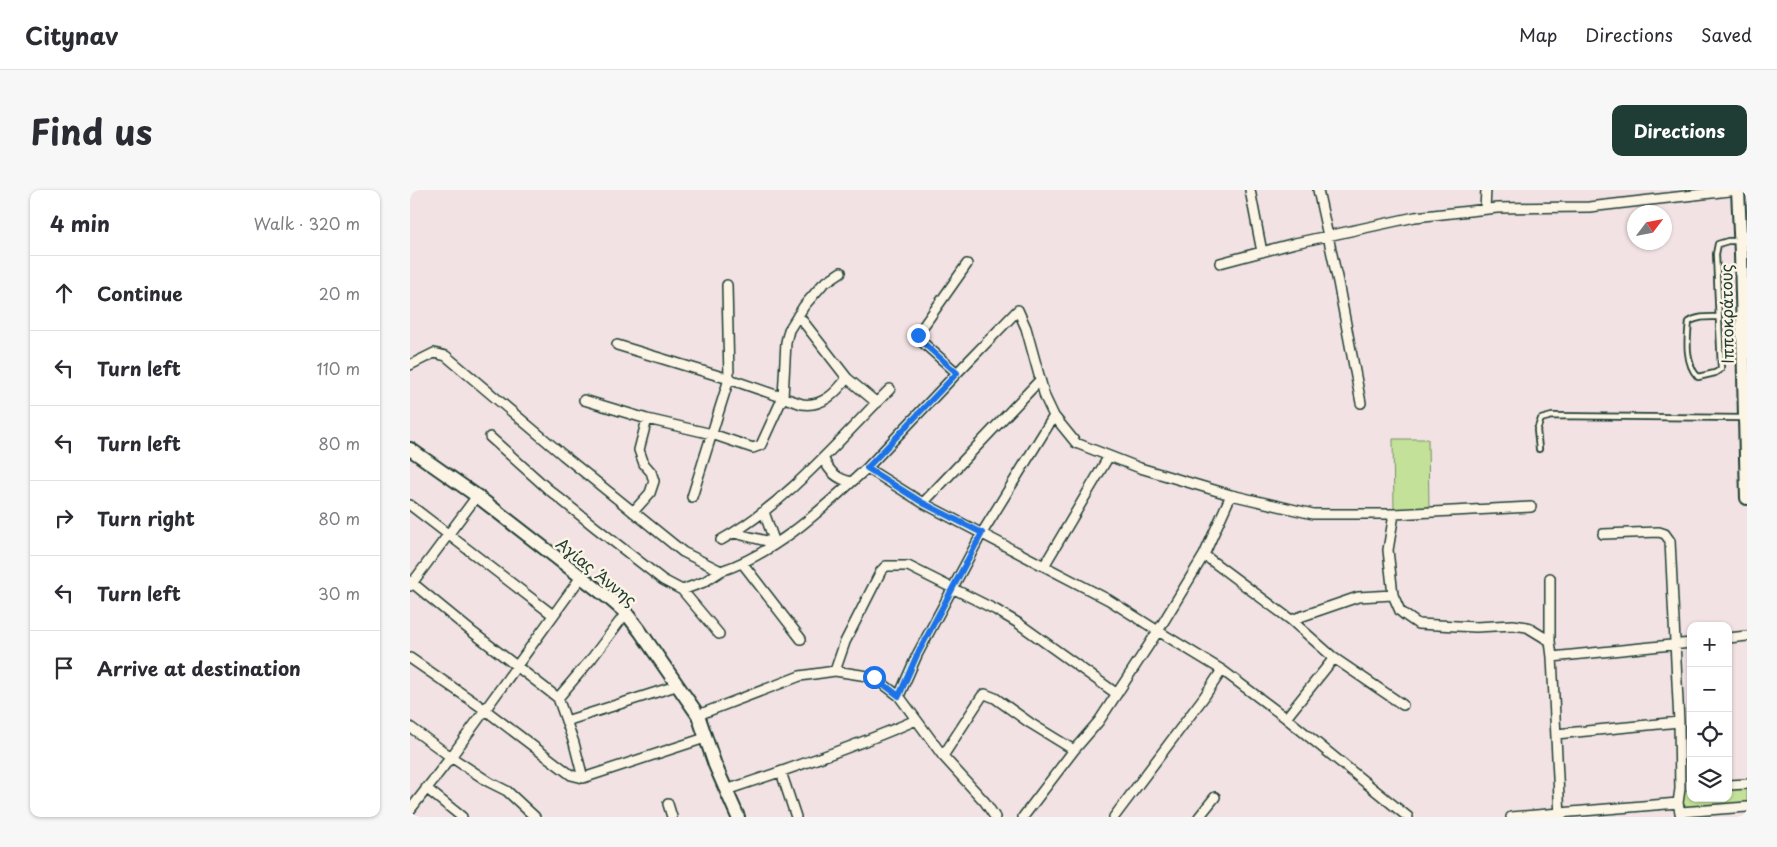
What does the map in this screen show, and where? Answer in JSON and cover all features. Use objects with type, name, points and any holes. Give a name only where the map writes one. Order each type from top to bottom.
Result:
[{"type":"street","points":[[1250,190],[1262,252]]},
{"type":"street","points":[[1318,190],[1360,403]]},
{"type":"street","points":[[1485,209],[1486,190]]},
{"type":"street","points":[[1220,263],[1415,217],[1485,209],[1589,207],[1738,190]]},
{"type":"street","name":"Ιπποκράτους","points":[[1738,190],[1743,249],[1744,418],[1747,498]]},
{"type":"street","points":[[957,373],[920,340],[918,335],[967,264]]},
{"type":"street","points":[[584,400],[647,419],[712,434],[753,448],[758,447],[761,445],[783,397],[786,342],[789,330],[804,306],[823,284],[841,272]]},
{"type":"street","points":[[692,496],[729,379],[727,285]]},
{"type":"street","points":[[682,590],[704,582],[721,572],[755,558],[811,519],[867,468],[1018,310],[1026,328],[1040,380],[1054,416],[1076,443],[1140,468],[1231,495],[1313,514],[1394,514],[1531,507]]},
{"type":"street","points":[[798,315],[847,378],[877,403]]},
{"type":"street","points":[[618,345],[729,379],[802,404],[814,405],[825,400],[847,378]]},
{"type":"street","points":[[410,365],[434,353],[446,356],[563,456],[683,552],[721,572]]},
{"type":"street","points":[[923,503],[1040,380]]},
{"type":"street","points":[[721,540],[764,512],[824,459],[890,390]]},
{"type":"street","points":[[899,696],[917,655],[982,533],[1054,416]]},
{"type":"street","points":[[633,512],[650,493],[654,481],[651,472],[644,464],[639,450],[647,419]]},
{"type":"street","points":[[490,436],[548,488],[603,533],[663,580],[682,590],[719,634]]},
{"type":"street","name":"Αγίας Άννης","points":[[410,449],[477,496],[612,600],[626,613],[679,685],[698,715],[705,738],[738,817]]},
{"type":"street","points":[[1044,566],[1109,456]]},
{"type":"street","points":[[824,459],[827,467],[841,480],[851,482]]},
{"type":"street","points":[[867,468],[923,503],[1109,600],[1222,670],[1286,718],[1408,817]]},
{"type":"street","points":[[1024,817],[1074,750],[1099,721],[1158,630],[1204,555],[1231,495]]},
{"type":"street","points":[[477,496],[411,583],[558,698],[583,778]]},
{"type":"street","points":[[410,506],[553,615]]},
{"type":"street","points":[[764,512],[775,543]]},
{"type":"street","points":[[1394,514],[1388,550],[1393,595],[1400,611],[1418,624],[1476,627],[1513,625],[1527,628],[1550,641]]},
{"type":"street","points":[[1603,534],[1659,532],[1668,537],[1670,542],[1679,722],[1680,811]]},
{"type":"street","points":[[734,533],[775,543]]},
{"type":"street","points":[[1204,555],[1291,620],[1334,658],[1403,705]]},
{"type":"street","points":[[743,564],[801,639]]},
{"type":"street","points":[[835,671],[837,662],[854,624],[881,571],[886,566],[908,566],[919,570],[1018,623],[1116,694]]},
{"type":"street","points":[[410,810],[581,577]]},
{"type":"street","points":[[1550,578],[1550,641],[1559,815]]},
{"type":"street","points":[[1291,620],[1358,598],[1393,595]]},
{"type":"street","points":[[558,698],[592,658],[626,613]]},
{"type":"street","points":[[1732,638],[1747,636]]},
{"type":"street","points":[[1552,657],[1687,643]]},
{"type":"street","points":[[410,658],[484,709],[571,775],[583,778],[705,738]]},
{"type":"street","points":[[1286,718],[1334,658]]},
{"type":"street","points":[[1114,817],[1204,698],[1222,670]]},
{"type":"street","points":[[698,715],[800,676],[835,671],[874,677],[899,696],[943,756],[985,802],[995,817]]},
{"type":"street","points":[[566,721],[679,685]]},
{"type":"street","points":[[943,756],[985,694],[995,698],[1030,723],[1074,750]]},
{"type":"street","points":[[726,790],[781,772],[916,720]]},
{"type":"street","points":[[1556,734],[1679,722]]},
{"type":"street","points":[[410,727],[450,757],[507,791],[535,817]]},
{"type":"street","points":[[781,772],[796,817]]},
{"type":"street","points":[[1732,785],[1747,784]]},
{"type":"street","points":[[426,788],[462,817]]},
{"type":"street","points":[[1680,789],[1687,788]]},
{"type":"street","points":[[1199,817],[1215,797]]},
{"type":"street","points":[[668,804],[672,817]]},
{"type":"street","points":[[1511,817],[1747,807]]},
{"type":"lane","points":[[1719,317],[1694,318],[1689,322],[1689,361],[1693,372],[1698,377],[1715,374],[1721,369],[1719,317],[1716,254],[1718,244],[1728,241],[1743,249]]},
{"type":"lane","points":[[1539,449],[1537,430],[1542,419],[1552,416],[1744,418]]},
{"type":"green space","points":[[1393,439],[1428,439],[1429,511],[1394,511]]},
{"type":"green space","points":[[1747,785],[1747,805],[1684,810],[1682,791],[1687,790],[1687,802],[1732,802],[1732,787]]},
{"type":"route","points":[[874,677],[899,696],[917,655],[982,533],[923,503],[867,468],[957,373],[920,340],[918,335]]}]
